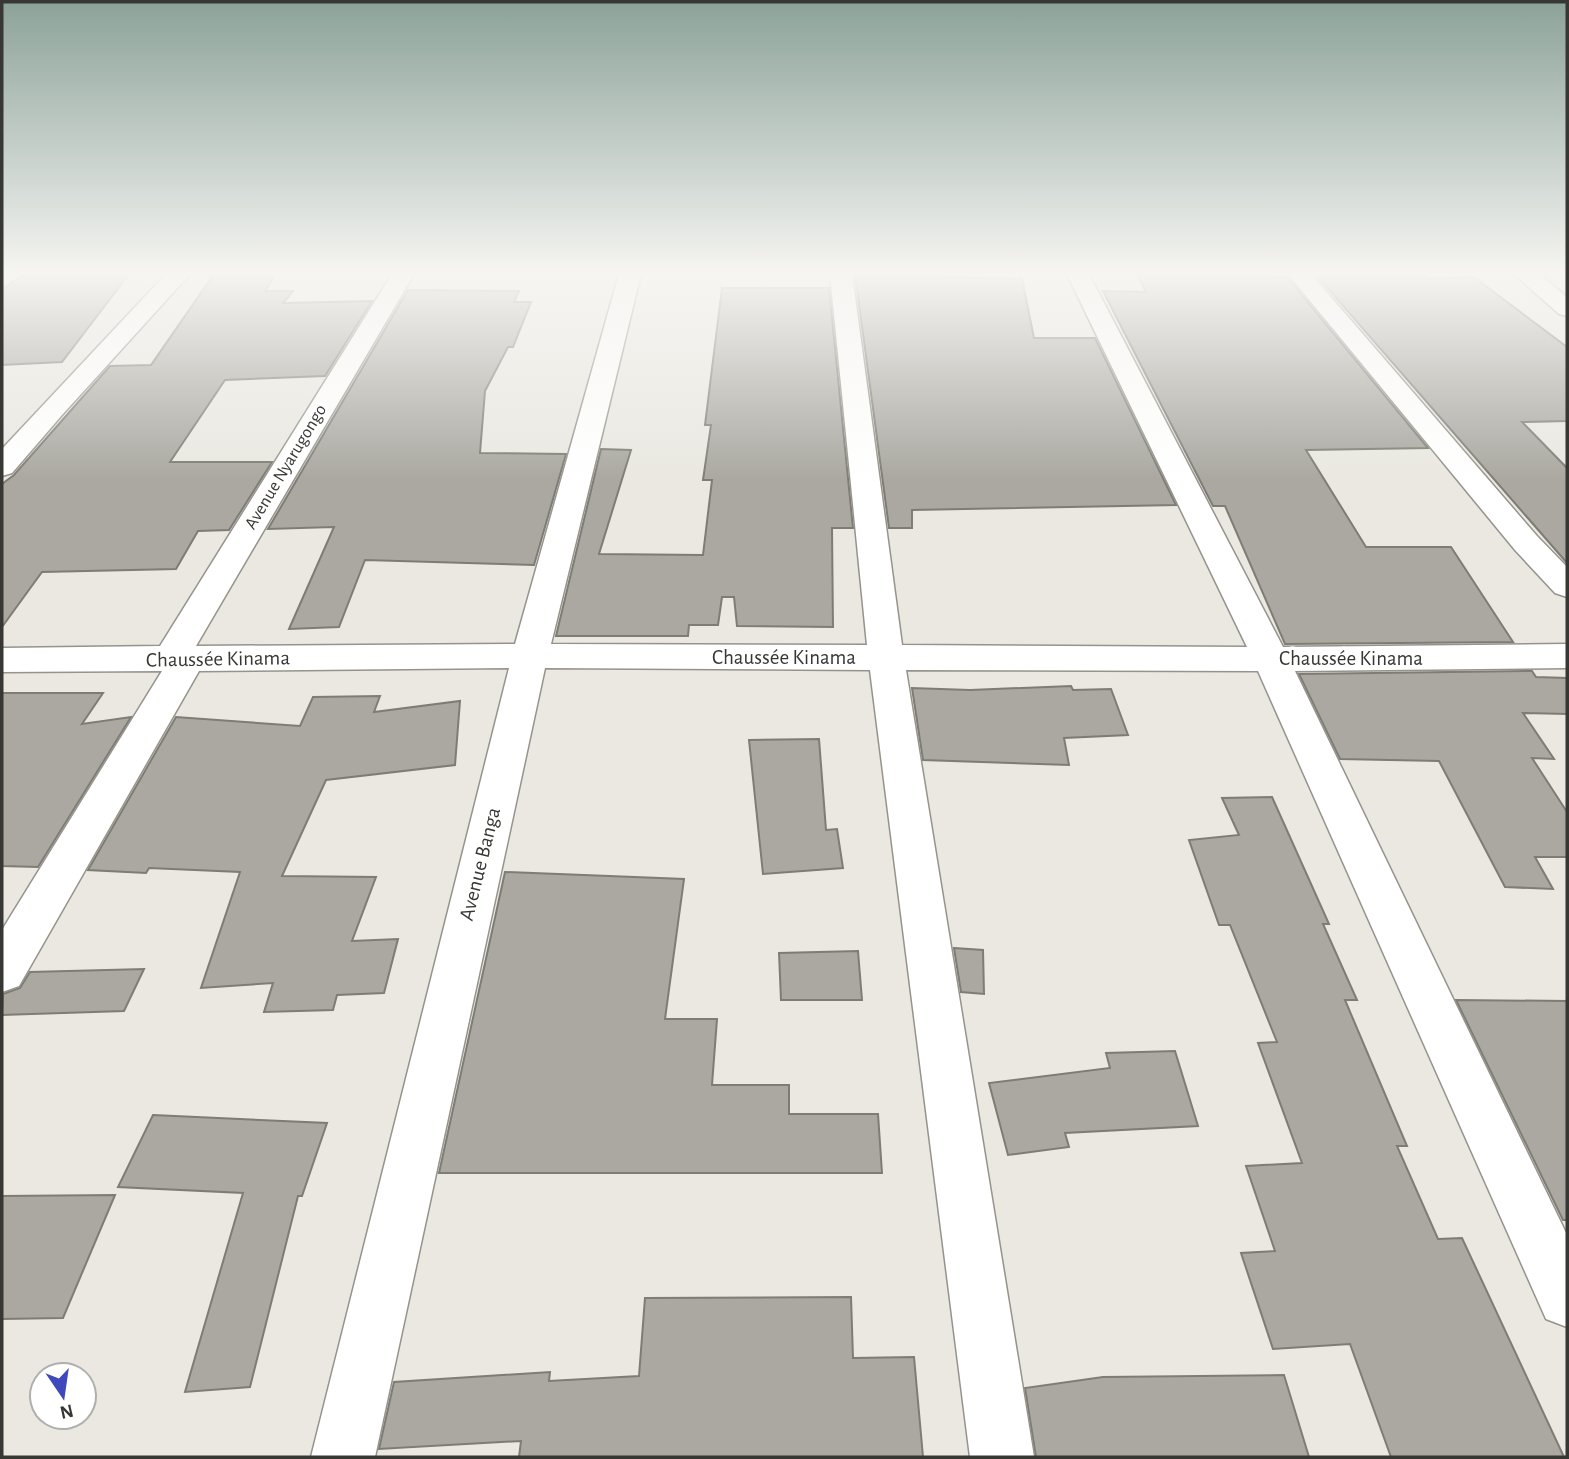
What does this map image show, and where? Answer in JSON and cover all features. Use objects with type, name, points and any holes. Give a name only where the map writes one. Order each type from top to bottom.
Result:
[{"type":"street","points":[[2,467],[115,342]]},
{"type":"street","name":"Avenue Nyarugongo","points":[[2,971],[363,342]]},
{"type":"street","name":"Avenue Banga","points":[[343,1457],[445,1010],[530,656],[614,342]]},
{"type":"street","points":[[849,342],[886,657],[1002,1457]]},
{"type":"street","points":[[1112,342],[1272,659],[1567,1298]]},
{"type":"street","points":[[1356,342],[1526,543],[1567,586]]},
{"type":"street","name":"Chaussée Kinama","points":[[2,660],[530,656],[1272,659],[1567,656]]},
{"type":"building","points":[[2,342],[77,342],[62,362],[2,365]]},
{"type":"building","points":[[167,342],[346,342],[325,376],[225,380],[170,462],[272,462],[229,530],[198,531],[176,569],[42,572],[2,627],[2,484],[14,475],[110,366],[151,365]]},
{"type":"building","points":[[377,342],[515,342],[513,347],[508,347],[485,391],[480,453],[566,454],[534,565],[365,560],[339,627],[289,629],[334,527],[268,529]]},
{"type":"building","points":[[715,342],[834,342],[853,528],[832,528],[833,627],[737,626],[734,597],[722,597],[718,625],[689,625],[688,636],[556,636],[601,449],[631,450],[599,554],[703,555],[712,480],[703,480],[711,425],[705,425]]},
{"type":"building","points":[[864,342],[1097,342],[1176,505],[912,510],[912,528],[889,528]]},
{"type":"building","points":[[1129,342],[1341,342],[1428,448],[1306,450],[1366,547],[1451,547],[1513,642],[1285,644],[1225,506],[1213,506]]},
{"type":"building","points":[[1375,342],[1560,342],[1567,347],[1567,421],[1522,422],[1567,468],[1567,563]]},
{"type":"building","points":[[1532,671],[1536,677],[1567,678],[1567,714],[1523,713],[1554,759],[1532,758],[1567,812],[1567,857],[1535,857],[1553,889],[1505,887],[1439,761],[1340,759],[1299,674]]},
{"type":"building","points":[[1071,686],[1073,690],[1111,689],[1128,735],[1064,738],[1069,765],[923,760],[912,688],[970,690]]},
{"type":"building","points":[[2,693],[103,693],[82,724],[131,717],[38,867],[2,866]]},
{"type":"building","points":[[380,696],[374,712],[460,701],[455,765],[326,780],[282,876],[376,877],[352,941],[398,939],[384,993],[337,995],[333,1010],[264,1012],[273,983],[201,988],[240,872],[149,868],[146,873],[88,870],[176,717],[300,726],[313,697]]},
{"type":"building","points":[[819,739],[826,830],[837,829],[843,868],[763,874],[749,740]]},
{"type":"building","points":[[1272,797],[1329,924],[1323,924],[1357,1000],[1345,1000],[1407,1146],[1397,1146],[1438,1239],[1462,1238],[1564,1457],[1391,1457],[1350,1344],[1273,1349],[1241,1253],[1275,1251],[1246,1166],[1302,1163],[1258,1043],[1277,1042],[1230,925],[1219,925],[1189,840],[1239,835],[1222,798]]},
{"type":"building","points":[[505,872],[684,879],[665,1019],[717,1019],[712,1085],[789,1085],[789,1114],[878,1114],[882,1173],[439,1173]]},
{"type":"building","points":[[954,948],[983,950],[984,994],[961,992]]},
{"type":"building","points":[[858,951],[862,1000],[781,1000],[779,953]]},
{"type":"building","points":[[144,969],[124,1011],[2,1015],[3,994],[20,988],[30,972]]},
{"type":"building","points":[[1456,1000],[1567,1001],[1567,1220],[1563,1220]]},
{"type":"building","points":[[1175,1051],[1198,1126],[1065,1133],[1069,1147],[1008,1155],[989,1083],[1110,1068],[1106,1053]]},
{"type":"building","points":[[153,1115],[327,1123],[302,1196],[298,1196],[250,1387],[185,1392],[243,1193],[118,1187]]},
{"type":"building","points":[[115,1195],[63,1318],[2,1319],[2,1196]]},
{"type":"building","points":[[851,1297],[853,1358],[914,1357],[923,1457],[519,1457],[521,1441],[379,1449],[394,1382],[550,1372],[549,1381],[639,1376],[645,1298]]},
{"type":"building","points":[[1284,1375],[1309,1457],[1036,1457],[1025,1388],[1103,1377]]}]
